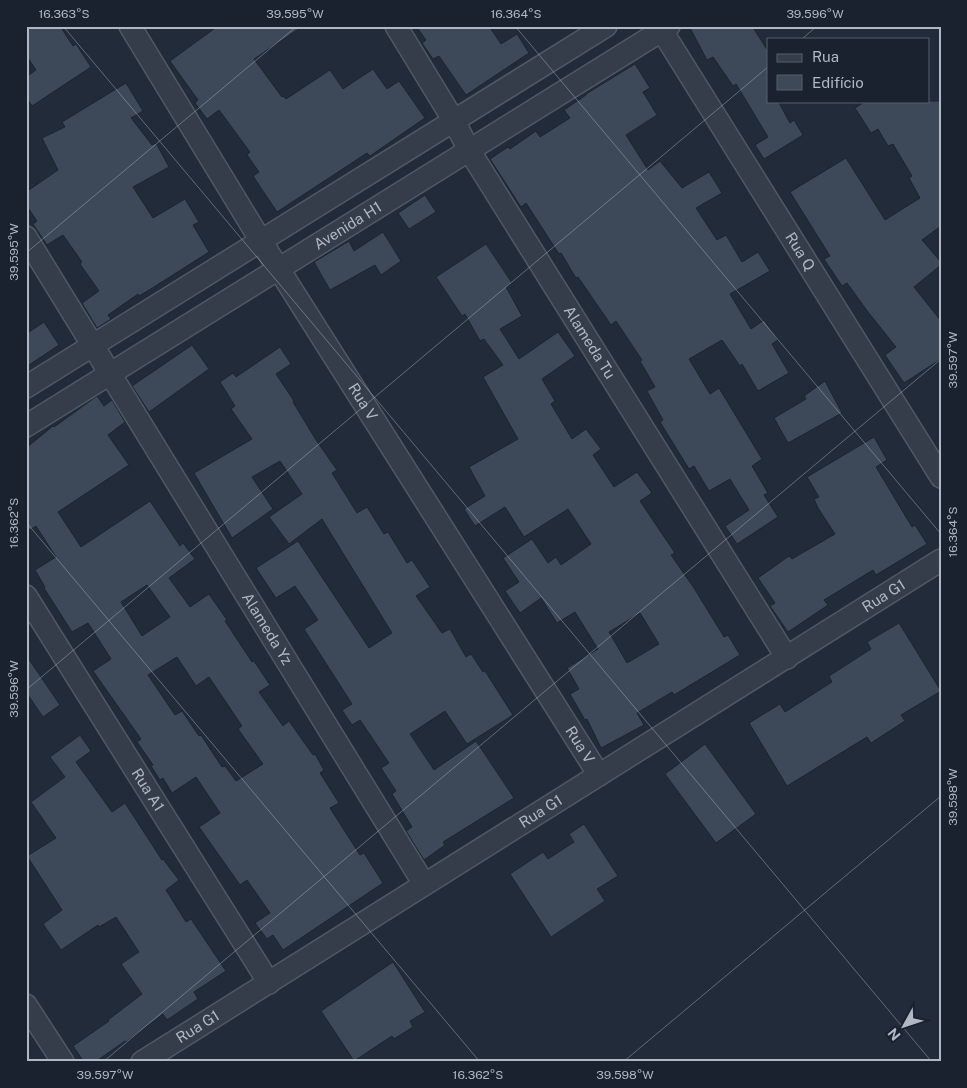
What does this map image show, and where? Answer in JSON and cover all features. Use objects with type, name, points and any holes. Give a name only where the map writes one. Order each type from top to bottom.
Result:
[{"type":"street","name":"Rua V","points":[[130,26],[261,241],[599,775]]},
{"type":"street","name":"Alameda Tu","points":[[396,26],[454,121],[469,150],[787,658]]},
{"type":"street","points":[[26,387],[606,26]]},
{"type":"street","name":"Avenida H1","points":[[26,426],[663,28]]},
{"type":"street","name":"Rua Q","points":[[663,28],[941,477]]},
{"type":"street","name":"Alameda Yz","points":[[26,237],[424,884]]},
{"type":"street","name":"Rua G1","points":[[142,1062],[941,560]]},
{"type":"street","name":"Rua A1","points":[[26,596],[268,983]]},
{"type":"street","points":[[26,1005],[62,1062]]},
{"type":"building","points":[[26,26],[60,26],[73,46],[76,44],[91,67],[32,106],[26,97],[26,77],[36,70],[26,55]]},
{"type":"building","points":[[218,26],[303,26],[254,59],[282,97],[286,99],[330,70],[343,89],[373,69],[387,89],[399,81],[425,118],[370,156],[367,153],[277,212],[253,176],[259,172],[247,155],[250,152],[219,110],[207,119],[195,103],[198,100],[170,61]]},
{"type":"building","points":[[416,26],[489,26],[501,44],[517,34],[529,53],[466,95],[439,56],[433,59],[422,43],[426,40]]},
{"type":"building","points":[[689,26],[752,26],[767,49],[767,102],[779,102],[790,123],[794,120],[803,135],[764,159],[755,145],[768,137],[736,84],[733,86],[713,57],[707,60]]},
{"type":"building","points":[[635,64],[650,88],[643,92],[657,115],[626,135],[648,170],[660,161],[682,188],[709,172],[722,193],[696,208],[717,240],[726,235],[742,262],[758,252],[770,271],[730,294],[751,329],[764,320],[778,340],[772,344],[789,373],[758,391],[742,364],[740,366],[722,340],[689,359],[710,394],[719,388],[762,459],[752,466],[768,493],[764,495],[778,517],[737,544],[725,526],[749,510],[730,479],[709,491],[694,466],[689,469],[660,422],[663,420],[647,391],[655,387],[640,361],[642,360],[616,321],[611,325],[578,277],[576,278],[526,203],[521,207],[490,159],[508,147],[510,149],[536,131],[540,137],[570,118],[564,110]]},
{"type":"building","points":[[126,83],[143,111],[131,118],[152,145],[156,143],[169,167],[133,187],[153,218],[185,199],[199,222],[193,225],[209,252],[139,296],[138,294],[108,315],[111,319],[97,328],[82,303],[99,291],[63,235],[47,245],[33,224],[37,221],[26,205],[26,192],[58,170],[42,138],[65,127],[62,122]]},
{"type":"building","points":[[941,101],[941,226],[922,240],[941,262],[941,265],[914,287],[941,321],[941,359],[904,383],[885,355],[896,347],[847,283],[842,286],[824,259],[830,256],[790,192],[846,158],[885,220],[920,198],[909,178],[912,176],[893,144],[888,146],[878,129],[871,133],[855,108],[864,102]]},
{"type":"building","points":[[425,195],[436,212],[409,229],[398,213]]},
{"type":"building","points":[[383,232],[401,261],[381,275],[375,265],[330,290],[314,262],[349,241],[354,251]]},
{"type":"building","points":[[486,244],[512,283],[506,287],[522,316],[500,329],[519,359],[558,332],[575,356],[542,379],[555,401],[551,404],[572,439],[586,429],[601,449],[593,455],[614,487],[637,472],[652,493],[640,501],[675,553],[671,555],[724,637],[728,635],[740,655],[674,695],[672,692],[637,713],[644,725],[601,748],[587,719],[585,720],[570,694],[579,689],[567,668],[598,649],[575,612],[557,623],[541,598],[520,613],[505,591],[519,582],[503,558],[532,539],[548,563],[556,557],[561,565],[591,544],[568,509],[524,537],[505,507],[475,526],[464,509],[485,496],[469,467],[518,439],[483,377],[503,365],[484,339],[480,341],[465,314],[462,316],[436,277]],"holes":[[[640,613],[659,644],[627,663],[609,632]]]},
{"type":"building","points":[[44,322],[59,345],[26,367],[26,334]]},
{"type":"building","points":[[192,345],[209,369],[149,412],[132,386]]},
{"type":"building","points":[[280,347],[291,364],[276,374],[316,440],[337,470],[332,473],[357,513],[367,507],[384,534],[388,532],[407,563],[412,560],[430,587],[416,596],[442,633],[450,629],[466,657],[471,654],[483,672],[485,671],[513,715],[467,744],[445,711],[410,734],[434,770],[476,741],[514,798],[443,842],[445,845],[424,860],[406,831],[412,827],[392,794],[396,791],[381,768],[389,763],[360,720],[352,725],[342,710],[352,704],[304,629],[318,620],[295,586],[276,598],[256,568],[298,541],[369,648],[392,633],[322,519],[289,544],[269,517],[302,494],[280,461],[252,477],[273,509],[232,538],[194,473],[252,439],[231,409],[235,406],[220,382],[233,373],[236,377]]},
{"type":"building","points":[[825,381],[842,413],[788,443],[774,418],[806,399],[804,396]]},
{"type":"building","points":[[97,396],[104,406],[112,400],[125,422],[108,435],[129,465],[58,512],[81,547],[150,501],[180,546],[183,543],[195,559],[169,578],[190,607],[209,594],[252,662],[254,661],[270,685],[259,692],[283,726],[289,721],[313,755],[315,754],[324,770],[320,773],[339,803],[330,808],[360,855],[364,853],[383,883],[283,950],[273,935],[267,939],[255,923],[270,913],[247,880],[240,885],[199,827],[220,813],[196,777],[172,793],[163,778],[160,780],[151,766],[153,765],[137,742],[141,739],[93,671],[111,659],[88,623],[72,632],[35,570],[56,557],[36,526],[26,532],[26,448]],"holes":[[[147,585],[170,617],[142,636],[121,602]],[[177,657],[196,686],[209,677],[242,726],[238,729],[263,764],[236,781],[225,766],[222,767],[201,735],[199,736],[182,711],[175,715],[148,675]]]},
{"type":"building","points":[[874,437],[887,460],[876,467],[912,527],[915,525],[927,544],[876,575],[873,570],[824,600],[828,605],[788,632],[770,606],[775,603],[758,578],[789,556],[792,559],[835,534],[818,508],[814,499],[819,497],[807,477]]},
{"type":"building","points":[[899,623],[941,691],[901,715],[905,721],[871,743],[867,737],[787,786],[749,723],[780,704],[785,712],[832,682],[829,676],[871,649],[867,642]]},
{"type":"building","points":[[26,655],[60,705],[43,717],[26,692]]},
{"type":"building","points":[[80,735],[91,751],[76,762],[112,812],[125,803],[162,860],[179,880],[166,890],[186,922],[191,919],[226,971],[194,992],[198,999],[167,1020],[163,1014],[126,1042],[95,1062],[84,1062],[73,1046],[109,1021],[142,994],[121,964],[139,952],[116,917],[99,927],[98,925],[61,950],[43,924],[62,910],[27,856],[56,838],[31,802],[65,777],[50,757]]},
{"type":"building","points":[[705,744],[756,814],[716,843],[665,774]]},
{"type":"building","points":[[584,824],[618,876],[597,889],[605,901],[551,937],[510,874],[543,852],[548,859],[574,842],[569,834]]},
{"type":"building","points":[[393,962],[425,1012],[410,1021],[413,1027],[394,1039],[392,1036],[354,1061],[321,1011]]}]
